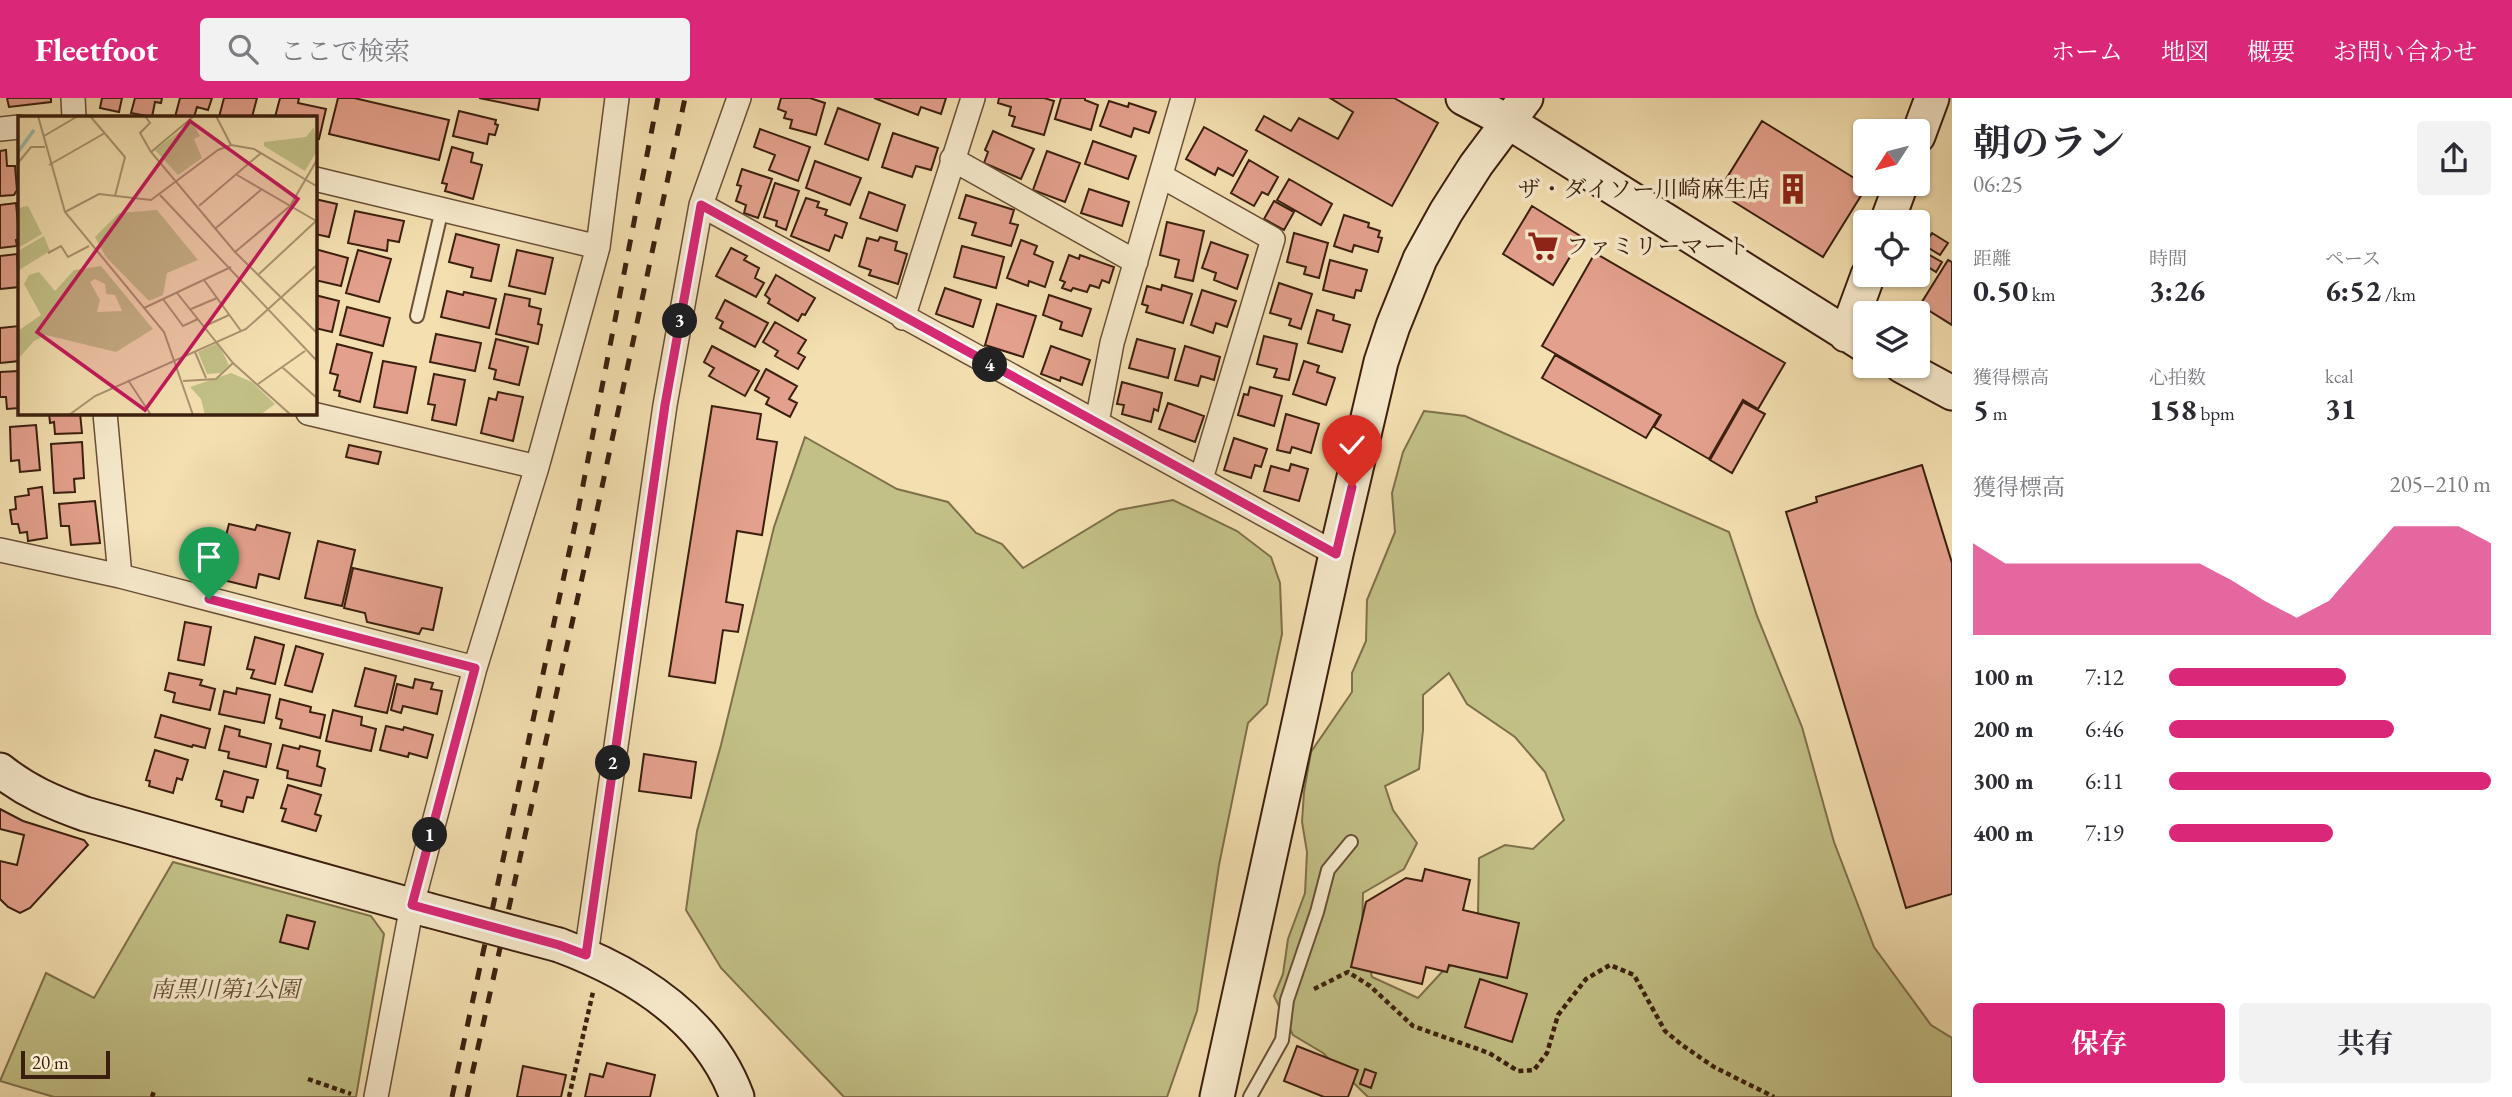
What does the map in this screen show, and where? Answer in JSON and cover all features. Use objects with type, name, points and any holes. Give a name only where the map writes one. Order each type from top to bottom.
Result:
[{"type":"street","points":[[73,98],[74,116]]},
{"type":"street","points":[[376,1097],[475,668],[537,467],[597,247],[617,98]]},
{"type":"street","points":[[580,960],[665,405],[701,205],[740,98]]},
{"type":"street","points":[[904,318],[973,98]]},
{"type":"street","points":[[1463,98],[1516,110],[1853,338]]},
{"type":"street","points":[[1924,119],[1932,98]]},
{"type":"street","points":[[1097,422],[1112,343],[1161,176],[1177,101]]},
{"type":"street","points":[[1217,1097],[1336,554],[1381,362],[1420,259],[1476,165],[1516,110]]},
{"type":"street","points":[[0,129],[18,127]]},
{"type":"street","points":[[953,159],[1136,262]]},
{"type":"street","points":[[1161,176],[1273,239],[1201,479]]},
{"type":"street","points":[[317,179],[597,247]]},
{"type":"street","points":[[701,205],[1336,554]]},
{"type":"street","points":[[1924,378],[1952,393]]},
{"type":"street","points":[[105,415],[120,576]]},
{"type":"street","points":[[316,415],[537,467]]},
{"type":"street","points":[[0,550],[120,576],[475,668]]},
{"type":"street","points":[[0,770],[20,786],[53,803],[420,908],[580,960],[652,990],[675,1009],[720,1063],[737,1097]]},
{"type":"lane","points":[[417,316],[442,209]]},
{"type":"lane","points":[[1250,1097],[1282,1040],[1287,1000],[1317,912],[1328,870],[1352,842]]},
{"type":"path","points":[[569,1097],[574,1074],[580,960]]},
{"type":"path","points":[[1287,1000],[1348,972],[1370,986],[1413,1026],[1489,1053],[1518,1071],[1534,1069],[1547,1053],[1558,1015],[1586,979],[1610,965],[1634,975],[1665,1031],[1682,1045],[1714,1067],[1774,1097]]},
{"type":"path","points":[[309,1080],[358,1097]]},
{"type":"green space","points":[[1424,411],[1465,416],[1729,532],[1757,616],[1802,727],[1834,842],[1874,947],[1931,1025],[1952,1038],[1952,1097],[1368,1097],[1323,1053],[1293,1035],[1274,996],[1283,974],[1288,939],[1305,893],[1307,852],[1302,822],[1311,752],[1352,692],[1352,673],[1366,641],[1367,600],[1395,532],[1392,493],[1403,452]],"holes":[[[1449,673],[1467,704],[1515,737],[1545,772],[1564,820],[1533,849],[1505,845],[1479,858],[1478,913],[1461,958],[1441,973],[1418,998],[1372,977],[1362,935],[1363,893],[1404,869],[1417,843],[1393,810],[1385,786],[1419,769],[1423,695]]]},
{"type":"green space","points":[[805,437],[897,489],[948,502],[976,533],[1002,544],[1023,568],[1119,510],[1173,500],[1237,531],[1271,557],[1280,583],[1282,634],[1267,704],[1248,723],[1219,865],[1197,1011],[1167,1097],[844,1097],[721,968],[686,910],[697,831],[721,745],[774,527]]},
{"type":"green space","name":"南黒川第1公園","points":[[173,862],[371,916],[384,934],[356,1097],[54,1097],[0,1081],[46,973],[94,998]]},
{"type":"building","points":[[7,98],[51,98],[51,102],[9,107]]},
{"type":"building","points":[[102,98],[122,98],[119,112],[100,108]]},
{"type":"building","points":[[135,98],[162,98],[161,103],[155,102],[152,116],[131,113]]},
{"type":"building","points":[[180,98],[212,98],[208,110],[197,107],[194,116],[175,116]]},
{"type":"building","points":[[224,98],[257,98],[252,116],[219,116]]},
{"type":"building","points":[[280,98],[299,98],[298,103],[326,109],[319,139],[317,116],[275,116]]},
{"type":"building","points":[[338,98],[354,98],[449,120],[439,160],[329,134]]},
{"type":"building","points":[[479,98],[540,98],[538,110]]},
{"type":"building","points":[[781,98],[810,98],[825,103],[816,135],[790,128],[792,120],[784,118],[786,112],[778,109]]},
{"type":"building","points":[[874,98],[946,98],[941,114],[921,107],[918,115]]},
{"type":"building","points":[[999,98],[1044,98],[1054,101],[1044,135],[1012,126],[1015,117],[1009,115],[1011,107],[998,103]]},
{"type":"building","points":[[1061,98],[1085,98],[1098,105],[1091,130],[1055,119]]},
{"type":"building","points":[[1330,98],[1394,98],[1438,123],[1392,206],[1256,130],[1264,116],[1291,131],[1299,118],[1338,139],[1353,112]]},
{"type":"building","points":[[1109,101],[1128,107],[1129,103],[1156,112],[1149,133],[1134,128],[1131,137],[1100,126]]},
{"type":"building","points":[[838,108],[880,124],[868,160],[825,144]]},
{"type":"building","points":[[459,111],[496,120],[495,124],[498,125],[495,135],[489,134],[487,144],[453,136]]},
{"type":"building","name":"ザ・ダイソー川崎麻生店","points":[[1762,121],[1853,177],[1853,196],[1861,196],[1823,257],[1718,192]]},
{"type":"building","points":[[1204,127],[1247,151],[1233,176],[1218,168],[1215,175],[1186,159]]},
{"type":"building","points":[[760,129],[810,147],[798,181],[769,170],[775,155],[754,147]]},
{"type":"building","points":[[993,131],[1034,149],[1021,179],[984,163],[988,152],[985,150]]},
{"type":"building","points":[[893,133],[938,148],[931,170],[916,166],[912,177],[882,167]]},
{"type":"building","points":[[1093,141],[1136,156],[1128,179],[1085,164]]},
{"type":"building","points":[[452,147],[473,153],[471,162],[482,165],[473,199],[445,191],[447,184],[442,183]]},
{"type":"building","points":[[6,150],[7,166],[15,166],[17,190],[14,195],[0,196],[0,151]]},
{"type":"building","points":[[1047,151],[1080,163],[1065,202],[1033,190]]},
{"type":"building","points":[[1249,160],[1278,177],[1268,195],[1262,192],[1254,206],[1231,193]]},
{"type":"building","points":[[815,161],[861,178],[850,205],[806,188]]},
{"type":"building","points":[[742,169],[772,179],[758,218],[744,213],[746,205],[736,201],[741,186],[737,185]]},
{"type":"building","points":[[1289,179],[1332,204],[1321,225],[1277,200]]},
{"type":"building","points":[[775,183],[799,191],[786,230],[776,226],[777,221],[764,217]]},
{"type":"building","points":[[1089,189],[1129,202],[1122,226],[1081,213]]},
{"type":"building","points":[[869,192],[905,205],[897,231],[860,218]]},
{"type":"building","points":[[966,195],[1014,210],[1010,223],[1018,225],[1011,246],[972,235],[976,223],[959,218]]},
{"type":"building","points":[[806,198],[819,202],[817,207],[827,210],[825,215],[847,223],[842,238],[835,235],[829,251],[791,236]]},
{"type":"building","points":[[317,199],[337,204],[329,237],[317,234]]},
{"type":"building","points":[[1274,201],[1294,212],[1284,230],[1264,219]]},
{"type":"building","points":[[16,203],[17,246],[0,248],[0,205]]},
{"type":"building","name":"ファミリーマート","points":[[1532,206],[1582,237],[1553,285],[1503,254]]},
{"type":"building","points":[[355,211],[404,221],[399,242],[388,240],[387,251],[348,243]]},
{"type":"building","points":[[1344,215],[1369,223],[1368,227],[1380,231],[1378,237],[1382,238],[1378,252],[1354,245],[1352,252],[1334,246]]},
{"type":"building","points":[[1167,222],[1204,231],[1193,281],[1175,277],[1179,260],[1160,255]]},
{"type":"building","points":[[1294,233],[1328,243],[1319,278],[1304,274],[1306,267],[1287,262]]},
{"type":"building","points":[[1932,233],[1948,243],[1940,255],[1930,249]]},
{"type":"building","points":[[456,234],[499,245],[491,281],[471,277],[473,268],[449,262]]},
{"type":"building","points":[[880,237],[897,242],[895,250],[907,254],[898,284],[869,275],[871,270],[859,266],[867,238],[878,241]]},
{"type":"building","points":[[1021,240],[1037,246],[1034,254],[1053,262],[1045,287],[1029,281],[1028,286],[1007,278]]},
{"type":"building","points":[[1211,242],[1248,255],[1237,289],[1214,280],[1216,273],[1202,268]]},
{"type":"building","points":[[962,246],[1004,257],[996,288],[954,277]]},
{"type":"building","points":[[731,248],[747,256],[744,260],[759,268],[755,278],[764,283],[756,297],[716,276]]},
{"type":"building","points":[[317,250],[348,258],[341,286],[317,280]]},
{"type":"building","points":[[358,250],[391,259],[379,302],[346,293]]},
{"type":"building","points":[[517,250],[553,258],[545,294],[509,286]]},
{"type":"building","points":[[1595,253],[1785,363],[1758,409],[1743,400],[1709,459],[1654,427],[1661,415],[1542,346]]},
{"type":"building","points":[[17,254],[18,287],[0,289],[0,256]]},
{"type":"building","points":[[1069,255],[1079,259],[1080,255],[1114,267],[1109,283],[1102,280],[1099,288],[1090,285],[1087,292],[1062,288],[1065,282],[1060,280]]},
{"type":"building","points":[[1930,255],[1942,262],[1936,272],[1930,268]]},
{"type":"building","points":[[1330,260],[1367,270],[1361,291],[1356,290],[1354,298],[1323,290]]},
{"type":"building","points":[[1948,260],[1952,262],[1952,325],[1930,311],[1930,301],[1922,301]]},
{"type":"building","points":[[776,275],[815,298],[798,321],[768,303],[770,299],[765,295]]},
{"type":"building","points":[[1279,283],[1312,294],[1301,329],[1289,325],[1291,319],[1270,313]]},
{"type":"building","points":[[1162,285],[1192,294],[1183,323],[1146,312],[1148,306],[1142,304],[1147,286],[1161,290]]},
{"type":"building","points":[[945,288],[981,300],[973,327],[936,314]]},
{"type":"building","points":[[1202,290],[1236,301],[1227,327],[1216,323],[1213,333],[1191,325]]},
{"type":"building","points":[[447,291],[496,299],[489,328],[441,317]]},
{"type":"building","points":[[505,294],[530,299],[529,306],[541,309],[538,324],[542,325],[538,344],[496,334]]},
{"type":"building","points":[[1049,295],[1091,309],[1082,336],[1060,329],[1062,322],[1043,315]]},
{"type":"building","points":[[317,296],[339,301],[332,332],[317,328]]},
{"type":"building","points":[[725,300],[768,323],[755,347],[720,328],[723,322],[716,318]]},
{"type":"building","points":[[997,304],[1036,316],[1023,357],[985,345]]},
{"type":"building","points":[[347,307],[390,318],[383,346],[340,335]]},
{"type":"building","points":[[1317,310],[1334,315],[1333,320],[1350,325],[1342,352],[1308,343]]},
{"type":"building","points":[[775,322],[806,340],[798,353],[805,357],[798,369],[775,356],[778,351],[763,342]]},
{"type":"building","points":[[18,326],[18,361],[0,363],[0,328]]},
{"type":"building","points":[[436,334],[481,343],[475,371],[430,362]]},
{"type":"building","points":[[1264,336],[1297,344],[1289,380],[1274,377],[1277,369],[1257,364]]},
{"type":"building","points":[[496,339],[528,347],[519,385],[494,379],[496,370],[489,368]]},
{"type":"building","points":[[1137,339],[1175,349],[1168,378],[1129,368]]},
{"type":"building","points":[[337,344],[372,353],[360,402],[339,396],[340,391],[334,390],[338,375],[330,373]]},
{"type":"building","points":[[712,346],[759,371],[745,396],[709,376],[714,368],[704,362]]},
{"type":"building","points":[[1051,346],[1090,360],[1082,385],[1061,377],[1060,381],[1041,374]]},
{"type":"building","points":[[1185,346],[1220,357],[1214,380],[1201,376],[1198,386],[1175,380]]},
{"type":"building","points":[[1555,355],[1660,415],[1646,438],[1542,378]]},
{"type":"building","points":[[383,361],[416,367],[407,413],[374,407]]},
{"type":"building","points":[[1304,361],[1319,366],[1317,372],[1335,378],[1326,405],[1293,394]]},
{"type":"building","points":[[766,369],[797,386],[789,399],[797,403],[790,417],[766,404],[769,398],[755,390]]},
{"type":"building","points":[[18,371],[18,408],[7,409],[6,397],[0,397],[0,372]]},
{"type":"building","points":[[434,374],[465,380],[456,425],[432,420],[435,405],[428,404]]},
{"type":"building","points":[[1122,382],[1162,393],[1158,411],[1154,409],[1151,422],[1122,414],[1124,405],[1117,404]]},
{"type":"building","points":[[1250,387],[1282,396],[1274,426],[1238,415],[1244,394],[1248,395]]},
{"type":"building","points":[[498,392],[523,397],[513,441],[481,433],[489,398],[496,400]]},
{"type":"building","points":[[1743,402],[1765,414],[1732,473],[1710,460]]},
{"type":"building","points":[[1168,403],[1204,416],[1195,442],[1159,429]]},
{"type":"building","points":[[712,406],[761,414],[757,439],[777,442],[762,535],[737,531],[726,602],[743,605],[738,632],[723,630],[715,683],[669,676]]},
{"type":"building","points":[[1286,414],[1319,424],[1311,453],[1292,447],[1290,453],[1277,450]]},
{"type":"building","points":[[49,415],[80,415],[82,433],[55,434],[54,422],[50,423]]},
{"type":"building","points":[[36,425],[40,470],[20,472],[19,460],[11,461],[10,427]]},
{"type":"building","points":[[1234,438],[1267,449],[1261,467],[1255,465],[1251,478],[1224,470]]},
{"type":"building","points":[[82,442],[84,478],[74,479],[75,492],[54,493],[51,444]]},
{"type":"building","points":[[349,445],[381,452],[378,464],[346,457]]},
{"type":"building","points":[[1291,464],[1308,469],[1299,501],[1264,491],[1271,466],[1289,471]]},
{"type":"building","points":[[1922,465],[1952,563],[1952,894],[1906,908],[1786,512],[1817,502],[1816,497]]},
{"type":"building","points":[[42,487],[47,538],[28,541],[27,532],[20,533],[18,524],[12,524],[10,510],[16,509],[15,497],[29,495],[28,489]]},
{"type":"building","points":[[95,501],[100,543],[71,545],[69,526],[61,526],[59,504]]},
{"type":"building","points":[[229,524],[255,530],[257,525],[290,533],[279,579],[259,574],[256,588],[215,578]]},
{"type":"building","points":[[318,541],[355,550],[342,606],[305,598]]},
{"type":"building","points":[[196,564],[210,567],[206,581],[192,577]]},
{"type":"building","points":[[353,568],[442,588],[433,630],[422,628],[419,634],[367,622],[365,613],[344,608]]},
{"type":"building","points":[[185,622],[211,627],[204,665],[178,660]]},
{"type":"building","points":[[255,637],[284,645],[275,684],[251,678],[254,670],[247,669]]},
{"type":"building","points":[[296,646],[323,654],[312,692],[285,685]]},
{"type":"building","points":[[365,668],[396,676],[387,713],[355,706]]},
{"type":"building","points":[[169,673],[202,680],[200,685],[215,689],[210,710],[173,702],[175,693],[165,690]]},
{"type":"building","points":[[415,679],[433,683],[431,689],[442,691],[437,714],[403,706],[401,713],[391,710],[397,684],[413,688]]},
{"type":"building","points":[[237,688],[270,695],[264,723],[219,714],[224,691],[236,694]]},
{"type":"building","points":[[280,699],[311,707],[310,712],[325,715],[320,738],[280,728],[282,720],[276,718]]},
{"type":"building","points":[[333,710],[362,717],[361,725],[376,729],[371,751],[326,741]]},
{"type":"building","points":[[161,715],[210,729],[205,748],[155,737]]},
{"type":"building","points":[[225,726],[240,730],[239,736],[271,744],[266,767],[228,758],[229,752],[219,750]]},
{"type":"building","points":[[386,726],[403,730],[404,727],[433,735],[427,758],[409,753],[408,757],[380,750]]},
{"type":"building","points":[[283,745],[320,751],[317,766],[325,769],[321,786],[287,778],[288,771],[277,768]]},
{"type":"building","points":[[155,750],[188,760],[182,780],[177,778],[173,793],[149,786],[150,781],[146,780]]},
{"type":"building","points":[[644,754],[696,762],[691,798],[639,791]]},
{"type":"building","points":[[224,771],[258,780],[253,798],[247,797],[243,812],[221,806],[222,801],[216,799]]},
{"type":"building","points":[[288,785],[321,795],[315,814],[321,816],[316,831],[282,821],[286,809],[281,808]]},
{"type":"building","points":[[0,809],[23,821],[84,840],[88,845],[30,908],[20,913],[0,899],[0,861],[17,865],[24,835],[0,829]]},
{"type":"building","points":[[1425,869],[1470,880],[1463,910],[1519,923],[1507,978],[1449,965],[1447,972],[1426,967],[1422,984],[1351,967],[1366,902],[1406,878],[1422,881]]},
{"type":"building","points":[[287,915],[315,922],[308,949],[280,942]]},
{"type":"building","points":[[1480,979],[1527,994],[1512,1042],[1465,1027]]},
{"type":"building","points":[[1297,1046],[1358,1070],[1348,1097],[1324,1097],[1284,1081]]},
{"type":"building","points":[[607,1063],[655,1075],[650,1097],[585,1097],[590,1074],[603,1077]]},
{"type":"building","points":[[523,1066],[566,1075],[561,1097],[517,1097]]},
{"type":"building","points":[[1365,1069],[1376,1073],[1371,1088],[1360,1084]]},
{"type":"railway","points":[[452,1097],[578,511],[658,98]]},
{"type":"railway","points":[[467,1097],[685,98]]},
{"type":"place","name":"ザ・ダイソー川崎麻生店","points":[[1793,189]]},
{"type":"place","name":"ファミリーマート","points":[[1543,246]]},
{"type":"route","points":[[209,599],[475,668],[412,905],[559,945],[586,955],[665,405],[701,205],[1336,554],[1352,487]]}]
